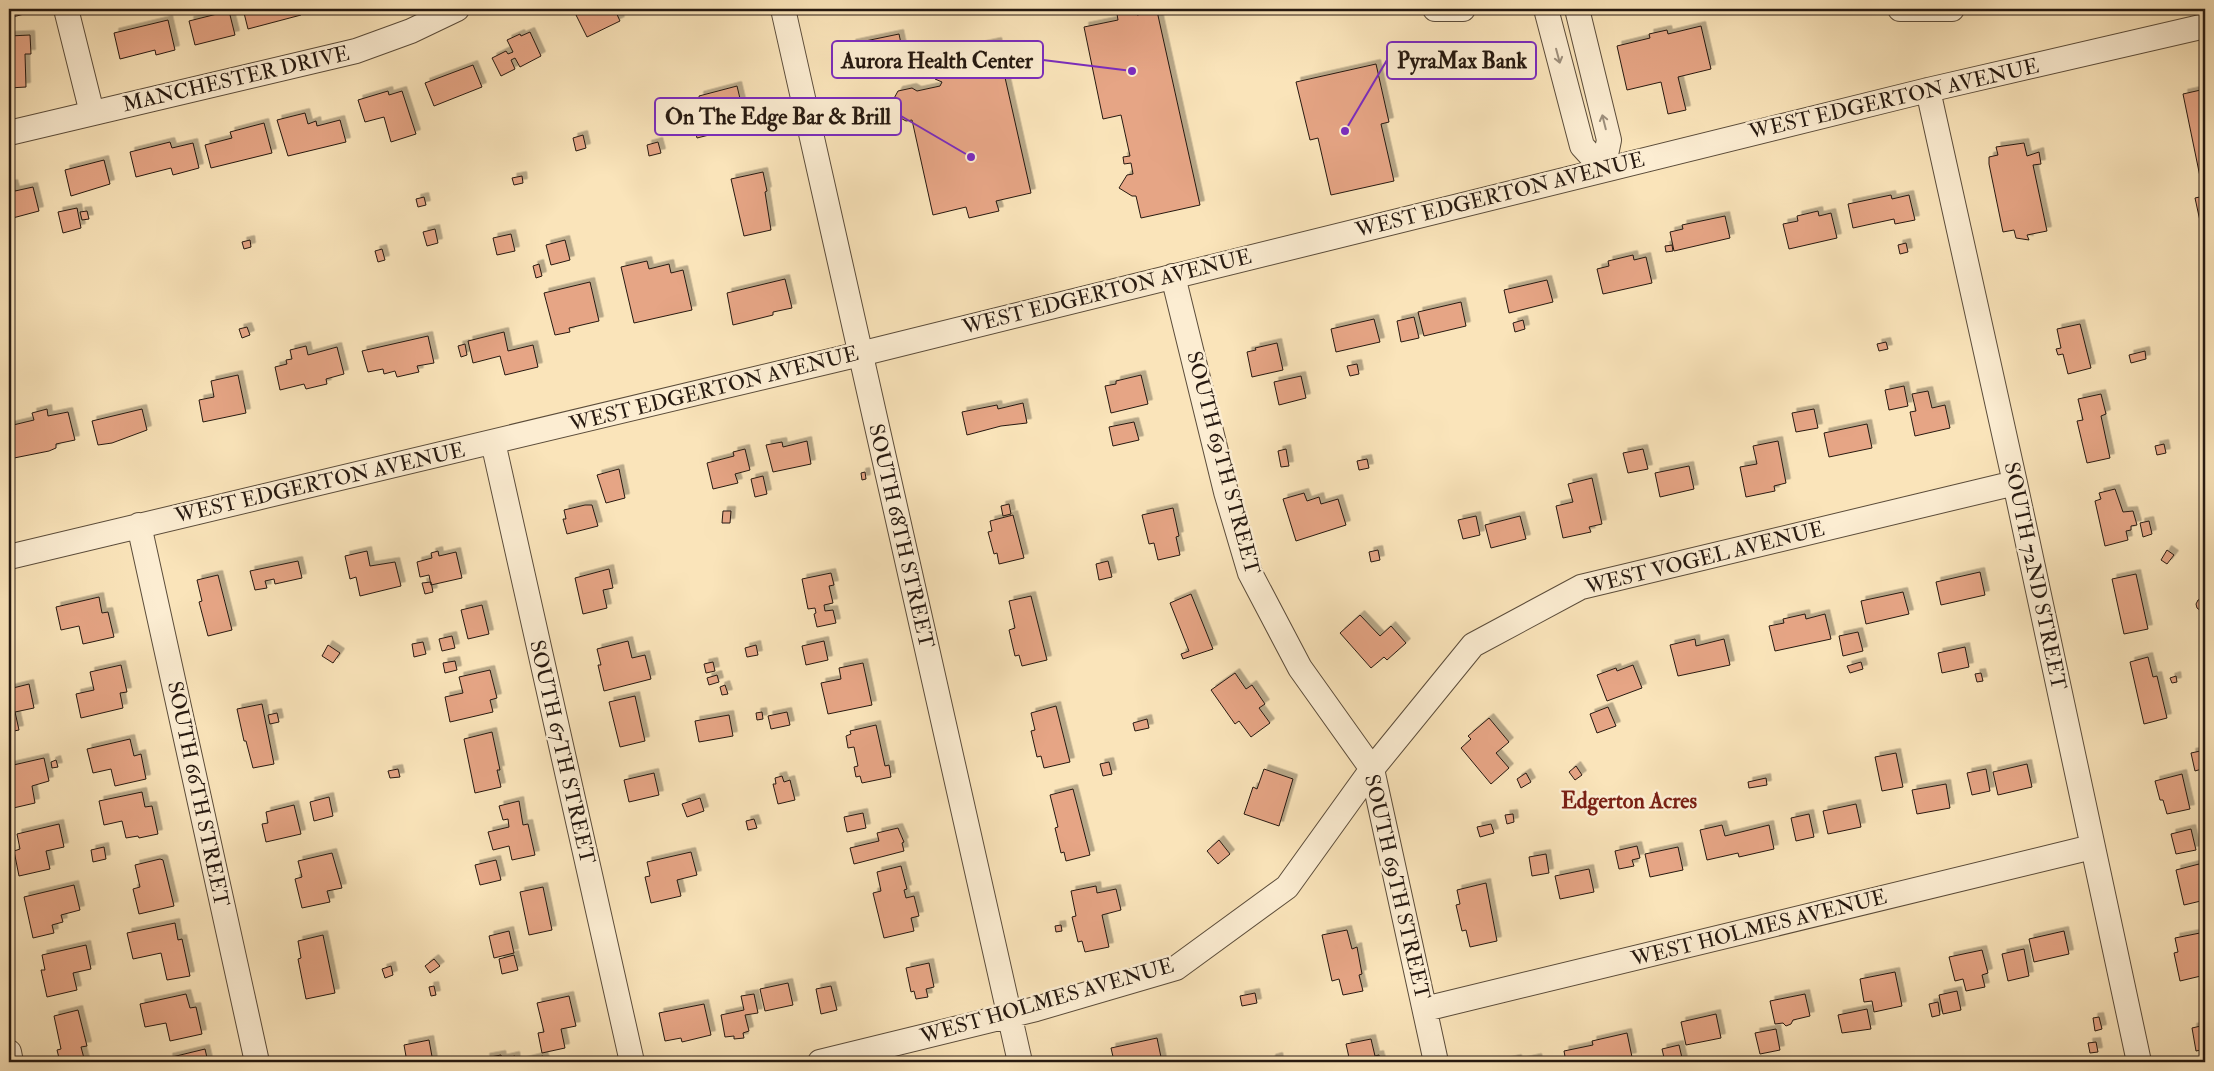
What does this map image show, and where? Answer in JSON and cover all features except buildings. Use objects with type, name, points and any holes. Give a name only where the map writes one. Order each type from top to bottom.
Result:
[{"type":"street","points":[[66,9],[92,113]]},
{"type":"street","name":"MANCHESTER DRIVE","points":[[9,133],[356,52],[411,31],[457,9]]},
{"type":"street","name":"SOUTH 68TH STREET","points":[[782,9],[1020,1062]]},
{"type":"street","points":[[1435,9],[1463,9]]},
{"type":"street","points":[[1546,9],[1582,146],[1603,169]]},
{"type":"street","points":[[1576,9],[1609,140],[1603,169]]},
{"type":"street","points":[[1900,9],[1952,9]]},
{"type":"street","name":"WEST EDGERTON AVENUE","points":[[9,557],[860,354],[1928,90],[2205,26]]},
{"type":"street","name":"SOUTH 72ND STREET","points":[[1928,90],[2015,482],[2139,1062]]},
{"type":"street","name":"SOUTH 69TH STREET","points":[[1173,276],[1226,492],[1250,573],[1300,668],[1372,769],[1436,1062]]},
{"type":"street","name":"SOUTH 67TH STREET","points":[[493,442],[632,1062]]},
{"type":"street","name":"WEST VOGEL AVENUE","points":[[1372,769],[1473,645],[1581,588],[2015,482]]},
{"type":"street","name":"SOUTH 66TH STREET","points":[[139,525],[257,1062]]},
{"type":"street","name":"WEST HOLMES AVENUE","points":[[820,1062],[1010,1015],[1176,968],[1287,887],[1372,769]]},
{"type":"street","name":"WEST HOLMES AVENUE","points":[[1425,1009],[2092,847]]},
{"type":"street","points":[[9,1052],[11,1062]]},
{"type":"place","name":"Aurora Health Center","points":[[1132,71]]},
{"type":"place","name":"PyraMax Bank","points":[[1345,131]]},
{"type":"place","name":"On The Edge Bar & Brill","points":[[971,157]]},
{"type":"district","name":"Edgerton Acres","points":[[1629,801]]}]
